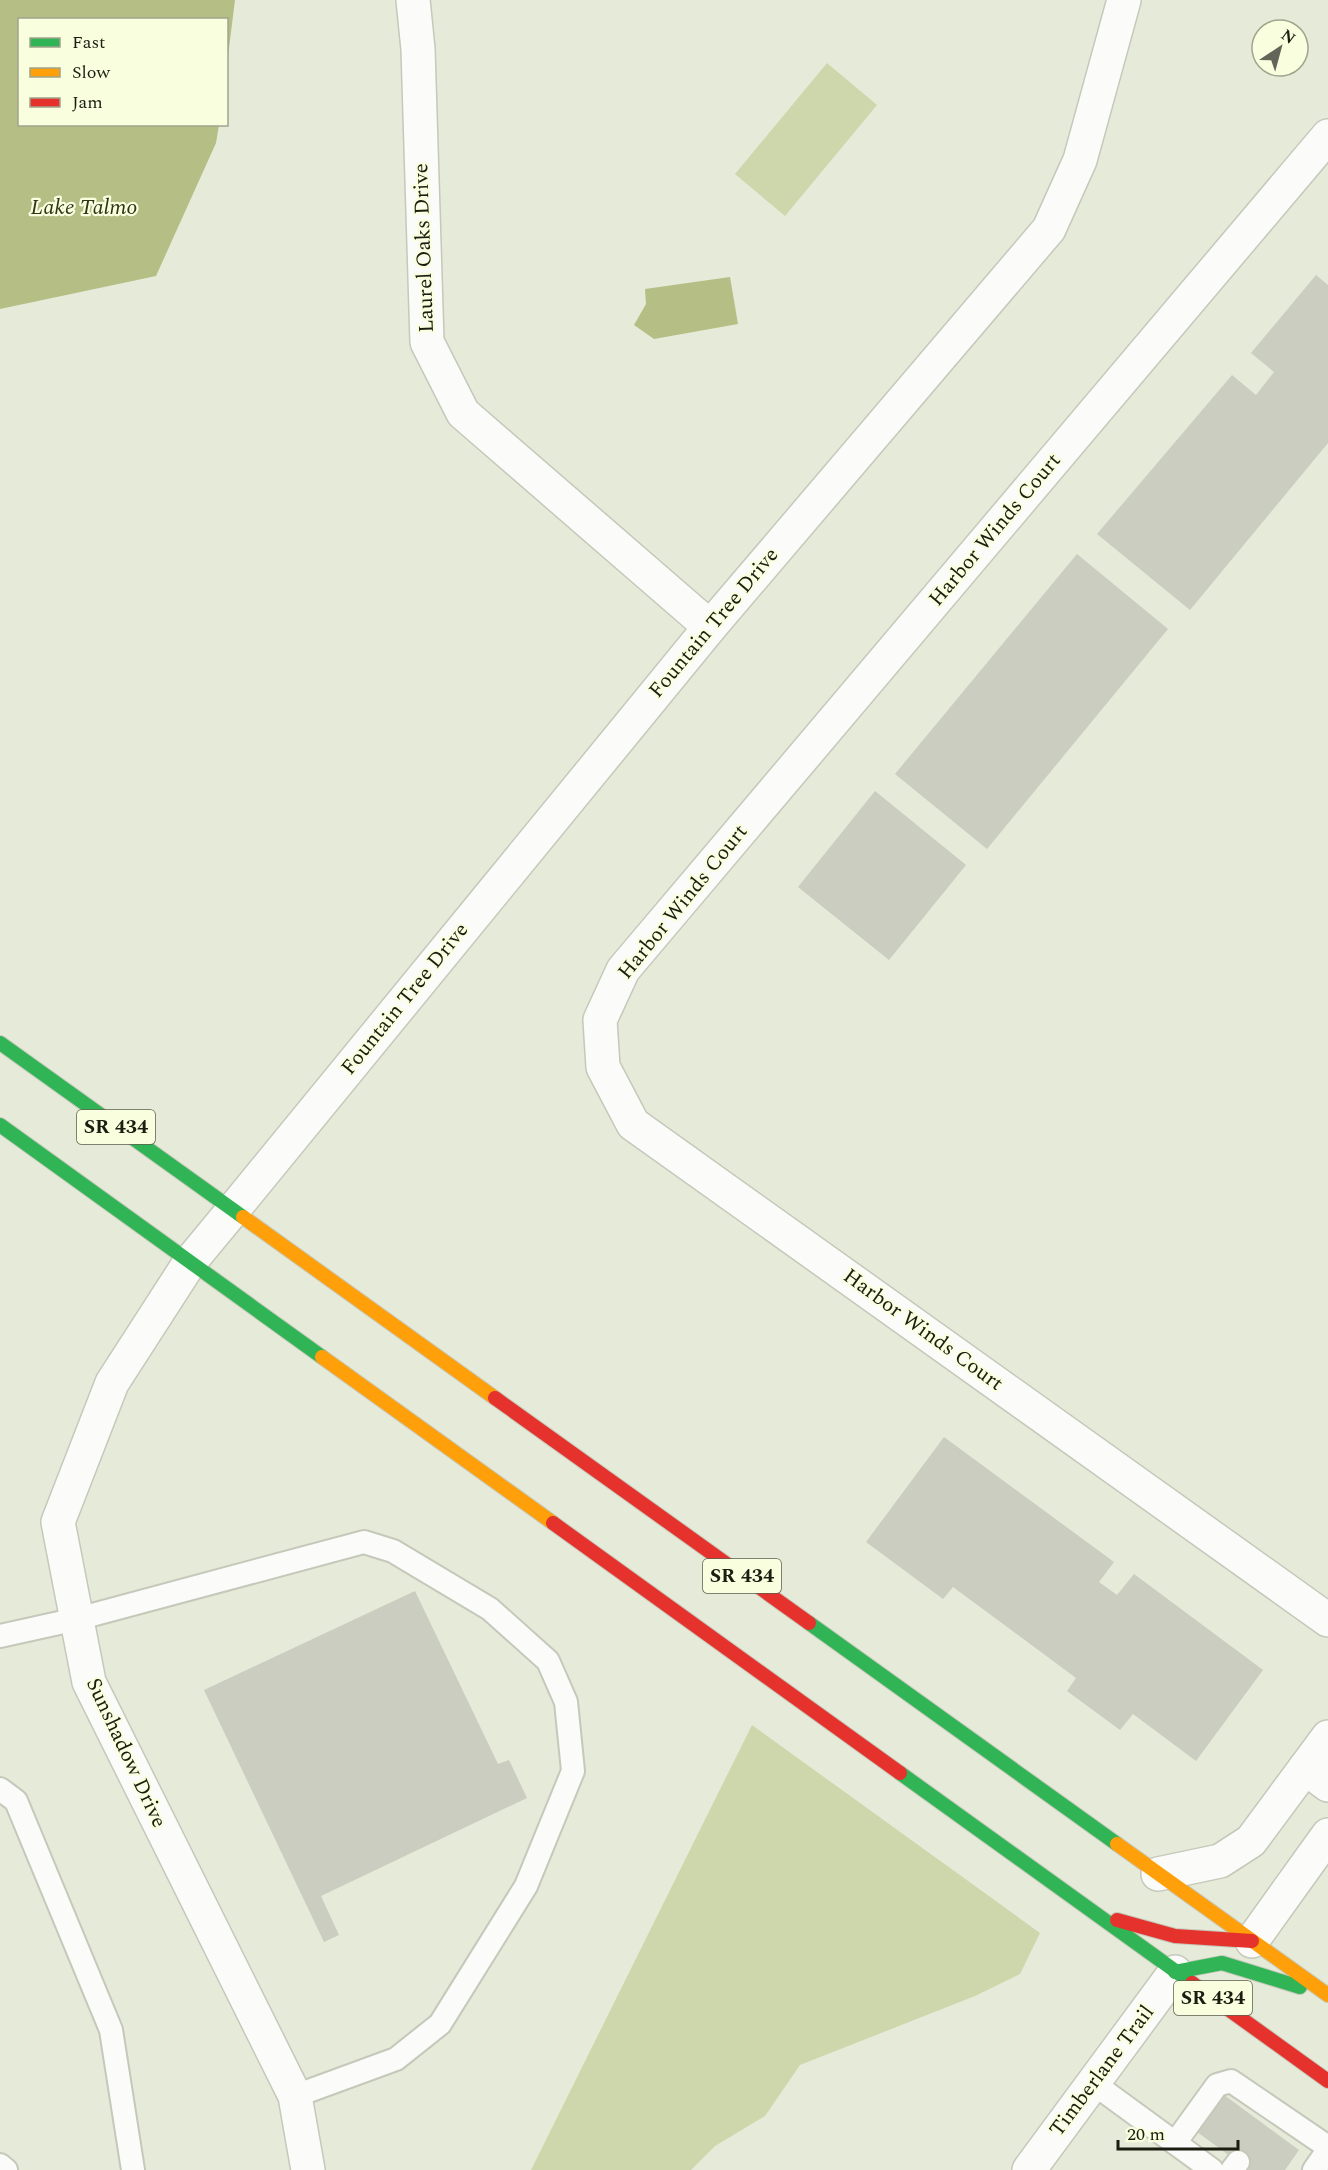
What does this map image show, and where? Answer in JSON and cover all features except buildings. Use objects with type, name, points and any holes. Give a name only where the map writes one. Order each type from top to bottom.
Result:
[{"type":"main road","name":"SR 434","points":[[0,1043],[1328,1995]]},
{"type":"main road","name":"SR 434","points":[[0,1125],[1328,2081]]},
{"type":"main road","points":[[1098,1914],[1175,1936],[1252,1941]]},
{"type":"main road","points":[[1175,1972],[1222,1963],[1328,1995]]},
{"type":"street","name":"Laurel Oaks Drive","points":[[413,0],[418,49],[427,342],[463,413],[710,627]]},
{"type":"street","name":"Fountain Tree Drive","points":[[232,1210],[710,627],[1048,229],[1080,160],[1124,0]]},
{"type":"street","name":"Harbor Winds Court","points":[[1328,136],[623,970],[600,1020],[603,1068],[633,1124],[1328,1620]]},
{"type":"street","name":"Sunshadow Drive","points":[[232,1210],[190,1262],[112,1383],[58,1522],[89,1682],[295,2096],[308,2170]]},
{"type":"street","points":[[1158,1875],[1220,1861],[1251,1841],[1316,1776],[1328,1737]]},
{"type":"street","points":[[1252,1941],[1328,1835]]},
{"type":"street","name":"Timberlane Trail","points":[[1029,2170],[1175,1972]]},
{"type":"lane","points":[[0,1636],[77,1619],[364,1542],[393,1551],[490,1609],[548,1661],[566,1702],[573,1771],[526,1886],[440,2024],[396,2059],[295,2096]]},
{"type":"lane","points":[[0,1789],[16,1801],[111,2030],[133,2170]]},
{"type":"lane","points":[[1175,2143],[1217,2085],[1231,2081],[1271,2119],[1328,2149],[1314,2170]]},
{"type":"lane","points":[[1093,2083],[1212,2170]]},
{"type":"lane","points":[[0,2165],[6,2170]]},
{"type":"shaded area","points":[[827,63],[877,105],[785,216],[735,174]]},
{"type":"shaded area","points":[[752,1725],[1040,1933],[1020,1974],[975,1996],[800,2065],[765,2116],[715,2146],[691,2170],[531,2170]]},
{"type":"water","name":"Lake Talmo","points":[[0,0],[235,0],[228,56],[228,18],[18,18],[18,126],[219,126],[216,143],[156,276],[0,309]]},
{"type":"water","points":[[730,277],[738,324],[654,339],[634,325],[646,304],[645,289]]},
{"type":"traffic: fast","points":[[0,1043],[243,1217]]},
{"type":"traffic: fast","points":[[0,1125],[322,1357]]},
{"type":"traffic: fast","points":[[809,1623],[1117,1844]]},
{"type":"traffic: fast","points":[[900,1773],[1192,1983]]},
{"type":"traffic: fast","points":[[1175,1972],[1222,1963],[1300,1987]]},
{"type":"traffic: slow","points":[[243,1217],[495,1398]]},
{"type":"traffic: slow","points":[[322,1357],[553,1523]]},
{"type":"traffic: slow","points":[[1117,1844],[1328,1995]]},
{"type":"traffic: jam","points":[[495,1398],[809,1623]]},
{"type":"traffic: jam","points":[[553,1523],[900,1773]]},
{"type":"traffic: jam","points":[[1117,1920],[1175,1936],[1252,1941]]},
{"type":"traffic: jam","points":[[1192,1983],[1328,2081]]}]
